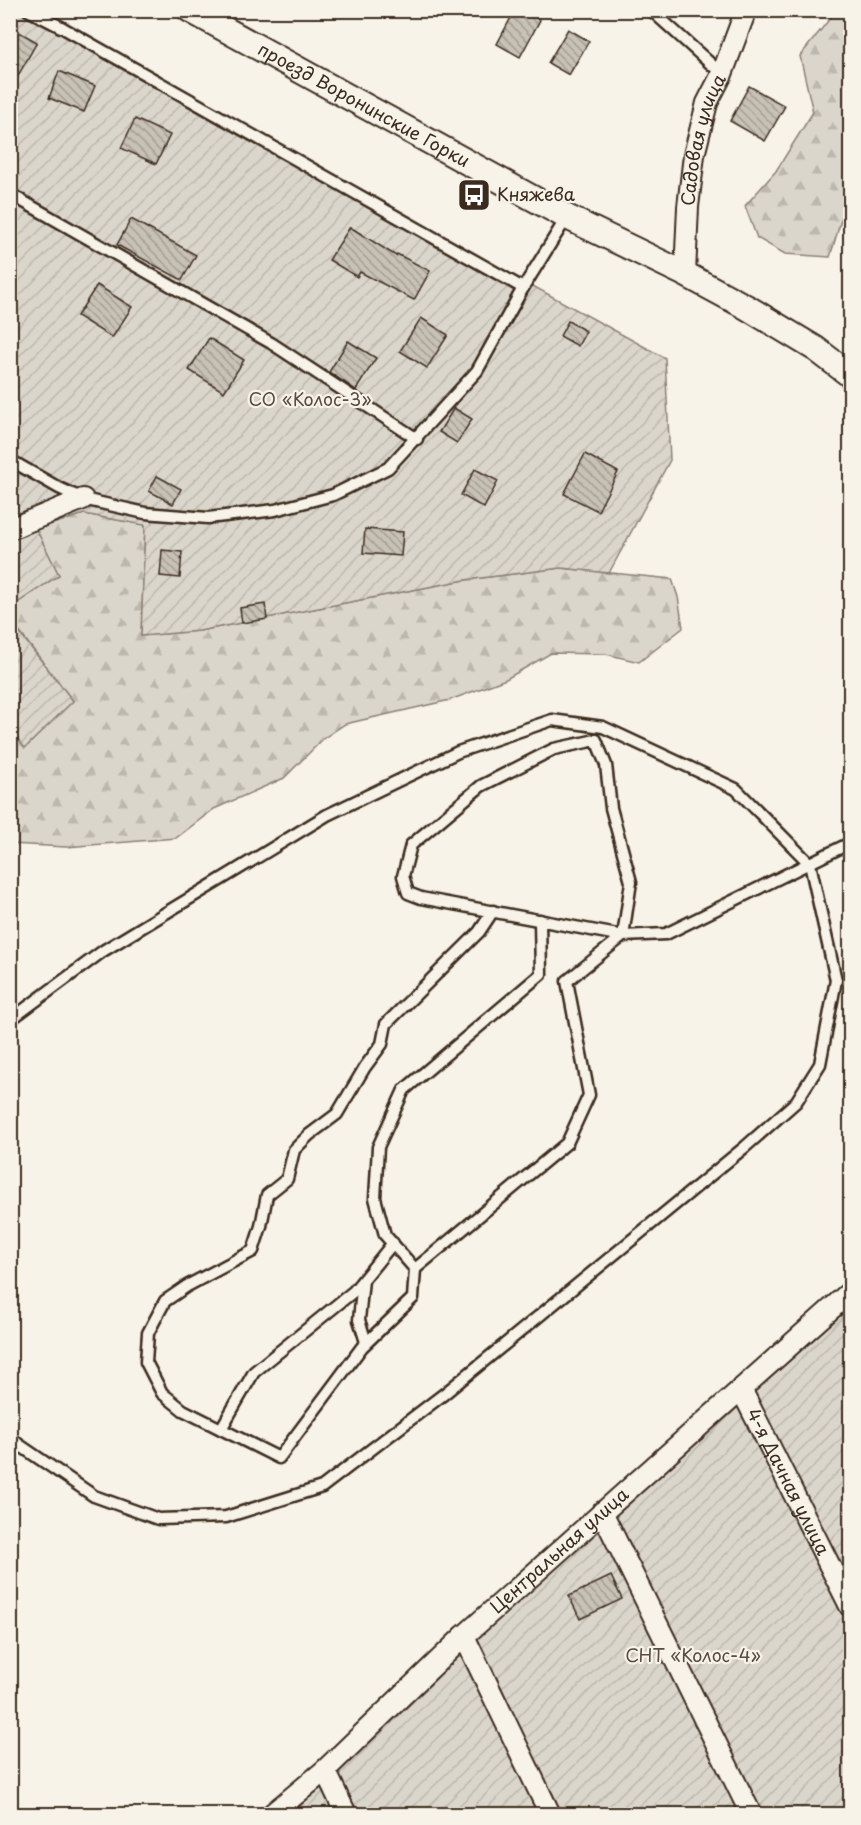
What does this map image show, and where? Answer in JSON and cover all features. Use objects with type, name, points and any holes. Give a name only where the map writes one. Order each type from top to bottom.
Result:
[{"type":"street","name":"проезд Воронинские Горки","points":[[190,10],[567,217],[685,274],[748,308],[848,368]]},
{"type":"street","name":"Садовая улица","points":[[685,274],[688,207],[694,154],[707,103],[722,74],[746,10]]},
{"type":"street","points":[[10,529],[83,499]]},
{"type":"street","name":"Центральная улица","points":[[272,1815],[325,1770],[464,1636],[850,1292]]},
{"type":"street","name":"4-я Дачная улица","points":[[741,1389],[850,1606]]},
{"type":"street","points":[[603,1512],[751,1815]]},
{"type":"street","points":[[464,1636],[550,1815]]},
{"type":"street","points":[[325,1770],[346,1815]]},
{"type":"lane","points":[[28,10],[523,288]]},
{"type":"lane","points":[[651,10],[722,74]]},
{"type":"lane","points":[[10,194],[271,343],[417,439]]},
{"type":"lane","points":[[10,460],[58,488],[83,499],[145,513],[208,518],[275,510],[333,495],[388,468],[477,371],[523,288],[567,217]]},
{"type":"lane","points":[[10,1020],[103,951],[327,815],[458,752],[552,720],[603,727],[736,789],[810,864],[836,980],[820,1064],[796,1102],[745,1147],[444,1394],[322,1487],[226,1517],[159,1519],[94,1496],[18,1444],[10,1436]]},
{"type":"lane","points":[[603,727],[596,740],[554,749],[481,786],[411,845],[403,876],[408,893],[421,898],[623,936],[666,934],[850,843]]},
{"type":"lane","points":[[415,1269],[567,1143],[589,1095],[567,981],[623,936],[632,882],[612,808],[606,765],[596,740]]},
{"type":"lane","points":[[493,911],[479,932],[386,1024],[382,1044],[365,1067],[337,1114],[309,1135],[294,1150],[287,1179],[267,1195],[253,1251],[187,1286],[165,1301],[148,1333],[146,1362],[162,1393],[183,1410],[279,1458],[366,1342],[413,1298],[415,1269],[386,1235],[375,1198],[378,1147],[404,1090],[541,974],[540,920]]},
{"type":"lane","points":[[221,1429],[254,1372],[354,1291],[393,1243]]},
{"type":"lane","points":[[363,1279],[359,1320],[366,1342]]},
{"type":"green space","name":"СО «Колос-3»","points":[[11,11],[29,11],[665,358],[670,460],[609,573],[561,568],[465,580],[199,631],[141,636],[145,525],[84,514],[36,529],[59,575],[11,607]]},
{"type":"green space","points":[[833,11],[850,11],[850,190],[830,257],[785,254],[757,238],[745,206],[776,171],[813,112],[800,56],[832,16]]},
{"type":"green space","points":[[84,514],[145,525],[141,636],[199,631],[465,580],[561,568],[672,579],[678,597],[683,628],[639,662],[606,654],[551,653],[506,679],[450,700],[345,724],[324,738],[284,778],[214,809],[176,838],[66,847],[11,844],[10,731],[25,748],[73,701],[11,621],[11,607],[59,575],[36,529]]},
{"type":"green space","points":[[10,621],[73,701],[25,748],[11,731]]},
{"type":"green space","name":"СНТ «Колос-4»","points":[[850,1307],[850,1814],[290,1814],[321,1788],[477,1637]]},
{"type":"building","points":[[515,10],[522,10],[540,20],[520,57],[497,44]]},
{"type":"building","points":[[10,27],[37,42],[10,90]]},
{"type":"building","points":[[568,29],[589,41],[569,75],[548,63]]},
{"type":"building","points":[[59,71],[95,86],[84,112],[49,98]]},
{"type":"building","points":[[749,86],[785,106],[765,141],[730,121]]},
{"type":"building","points":[[135,119],[170,135],[156,164],[121,148]]},
{"type":"building","points":[[131,219],[196,255],[182,280],[117,245]]},
{"type":"building","points":[[350,227],[396,256],[397,254],[430,271],[414,300],[360,272],[357,277],[329,260]]},
{"type":"building","points":[[97,285],[132,307],[112,338],[77,316]]},
{"type":"building","points":[[421,318],[448,335],[427,368],[400,351]]},
{"type":"building","points":[[568,321],[586,331],[578,346],[560,336]]},
{"type":"building","points":[[209,338],[244,360],[224,392],[189,370]]},
{"type":"building","points":[[348,341],[376,358],[356,390],[329,372]]},
{"type":"building","points":[[454,408],[472,419],[457,443],[439,432]]},
{"type":"building","points":[[585,454],[618,472],[598,511],[564,494]]},
{"type":"building","points":[[475,469],[498,481],[484,508],[461,495]]},
{"type":"building","points":[[157,476],[181,489],[173,504],[149,491]]},
{"type":"building","points":[[365,529],[403,532],[401,556],[363,553]]},
{"type":"building","points":[[162,550],[182,552],[180,578],[160,576]]},
{"type":"building","points":[[265,604],[267,619],[242,623],[240,608]]},
{"type":"building","points":[[611,1576],[622,1599],[580,1619],[569,1596]]},
{"type":"place","name":"Княжева","points":[[474,195]]}]
